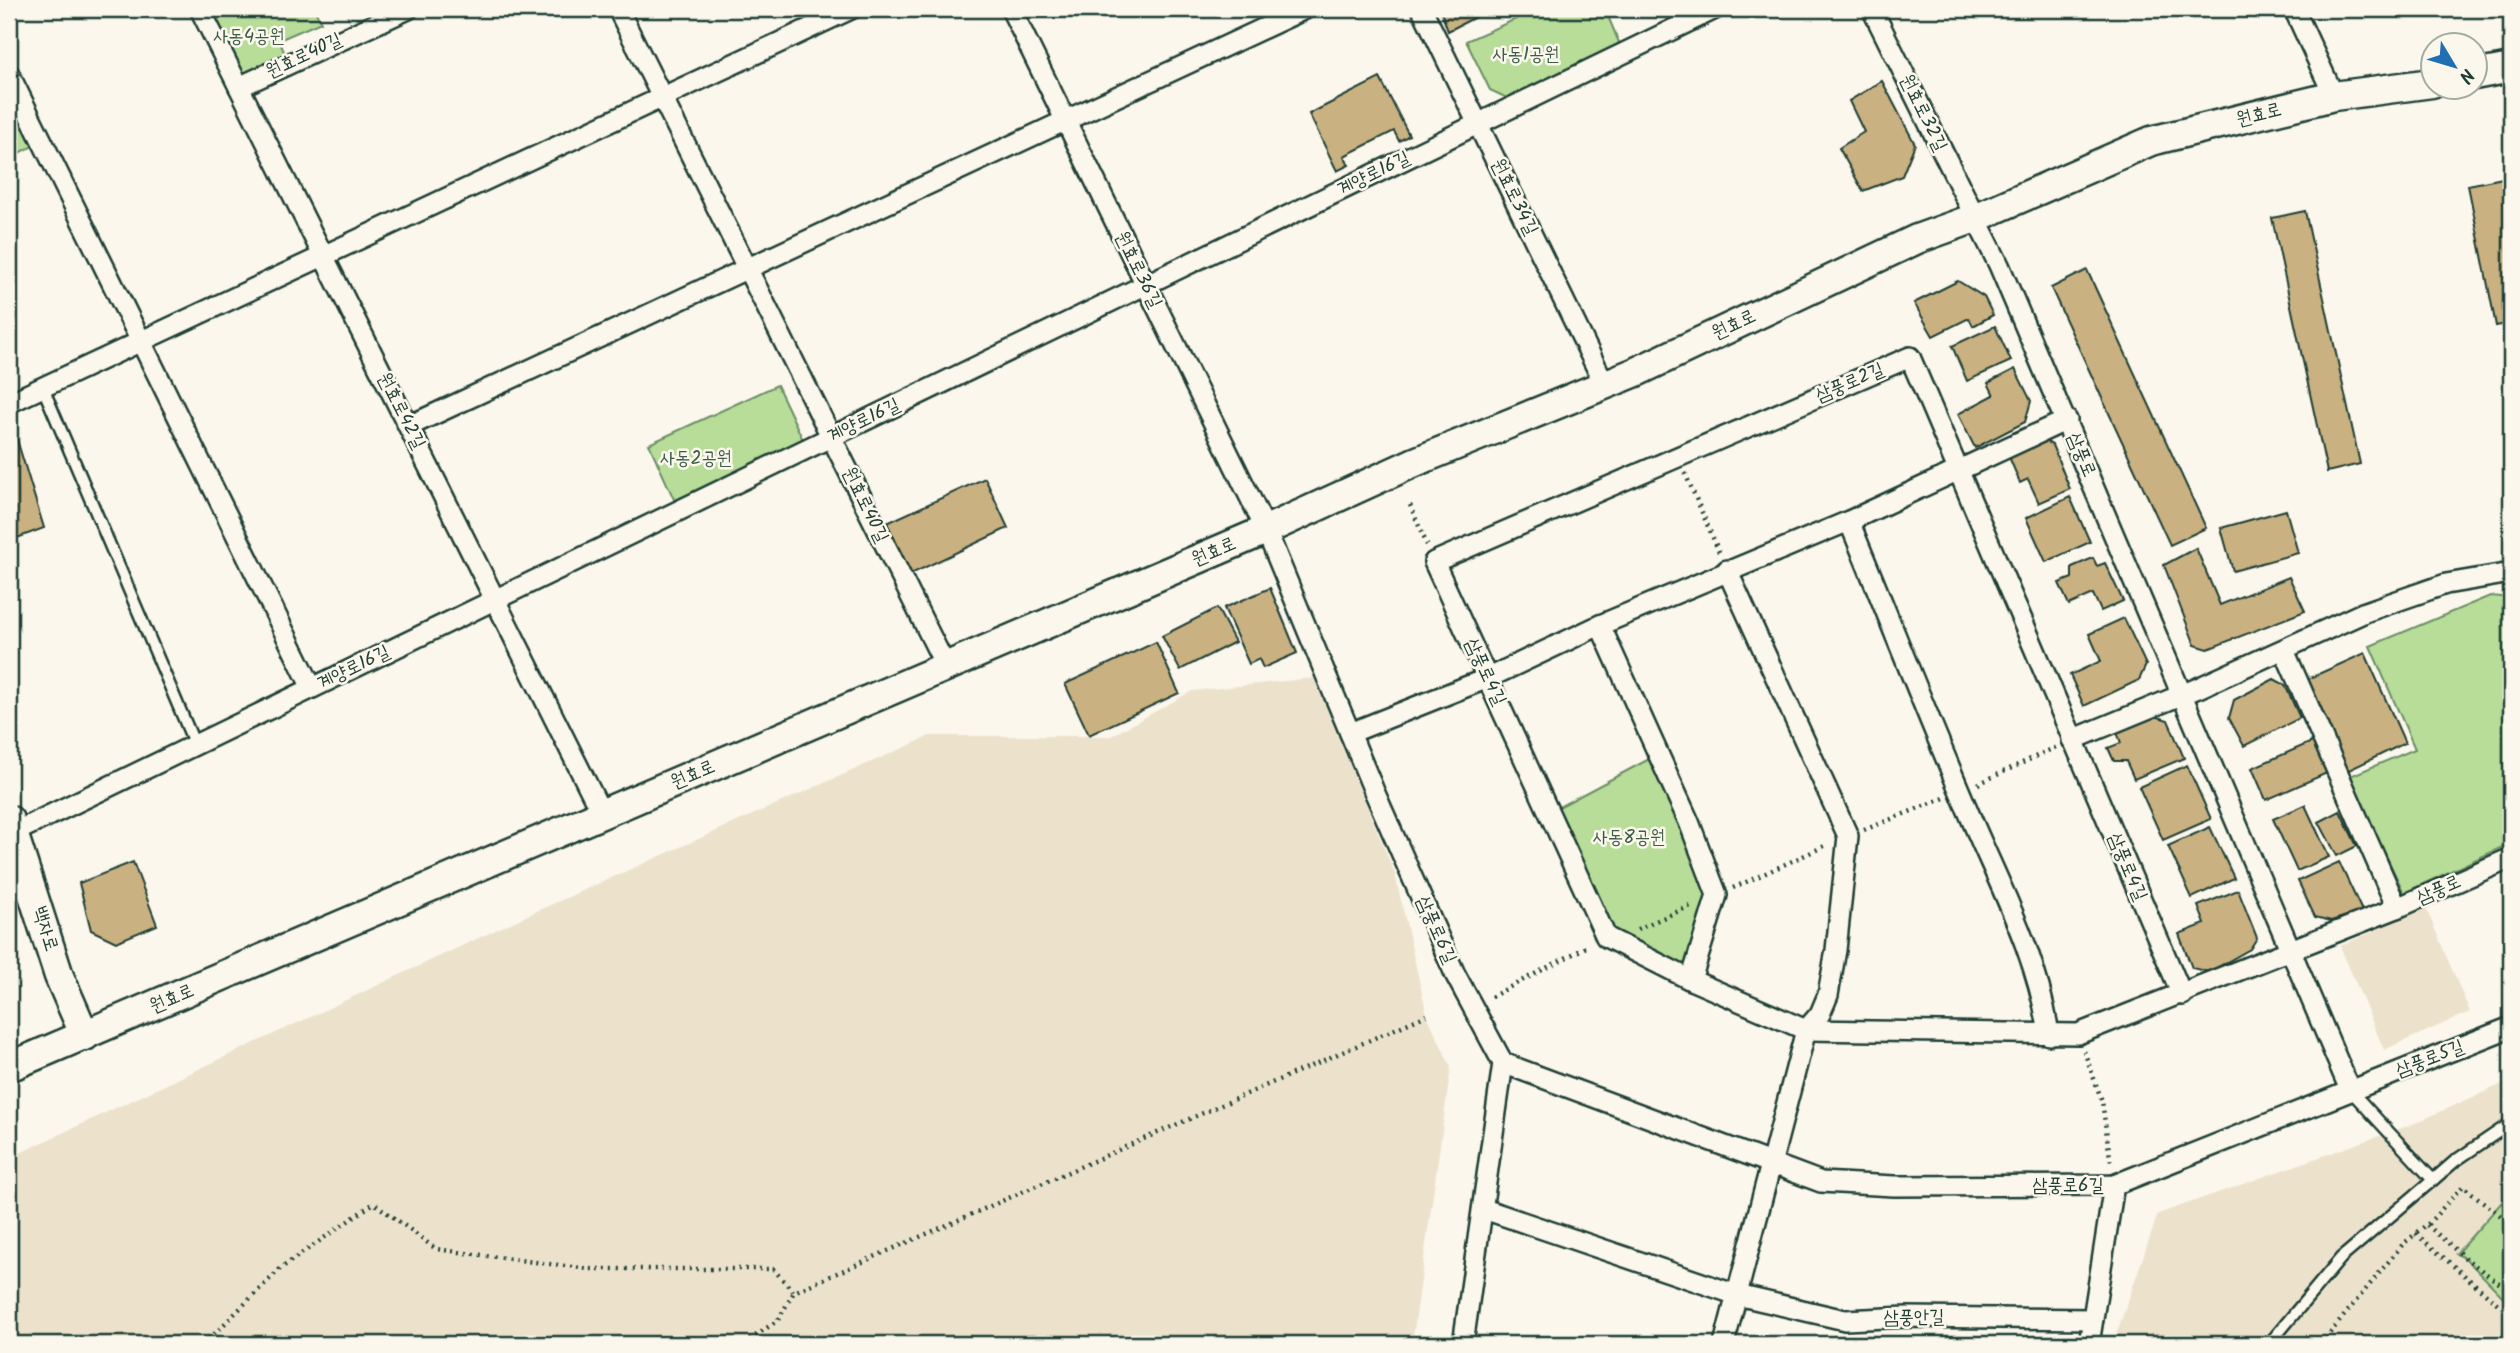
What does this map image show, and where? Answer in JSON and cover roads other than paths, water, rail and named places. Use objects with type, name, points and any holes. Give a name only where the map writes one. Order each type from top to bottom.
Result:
[{"type":"main road","points":[[2488,72],[2511,68]]},
{"type":"main road","name":"원효로","points":[[9,1067],[1266,530],[1415,462],[1605,384],[1917,239],[1975,218],[2151,141],[2334,96],[2418,85]]},
{"type":"main road","name":"백자로","points":[[11,826],[60,976],[85,1036]]},
{"type":"street","name":"원효로42길","points":[[200,9],[602,814]]},
{"type":"street","name":"원효로40길","points":[[239,87],[408,9]]},
{"type":"street","name":"원효로40길","points":[[618,9],[946,667]]},
{"type":"street","points":[[9,404],[851,9]]},
{"type":"street","name":"원효로36길","points":[[1011,9],[1266,530]]},
{"type":"street","points":[[409,426],[1306,9]]},
{"type":"street","name":"원효로34길","points":[[1422,9],[1605,384]]},
{"type":"street","name":"계양로16길","points":[[11,826],[195,745],[1715,9]]},
{"type":"street","name":"원효로32길","points":[[1872,9],[1975,218]]},
{"type":"street","points":[[2294,9],[2334,96]]},
{"type":"street","points":[[9,74],[312,688]]},
{"type":"street","name":"삼풍로","points":[[1975,218],[1999,265],[2067,420],[2289,951],[2350,1090]]},
{"type":"street","name":"삼풍로2길","points":[[1434,562],[1910,357],[2072,740]]},
{"type":"street","points":[[1350,733],[1488,678],[1727,570],[1849,522],[2067,420]]},
{"type":"street","points":[[1849,522],[1960,792],[2015,914],[2038,981],[2049,1035]]},
{"type":"street","name":"삼풍로6길","points":[[1266,530],[1350,733],[1455,974],[1503,1063],[1821,1182],[1894,1186],[2114,1185],[2350,1090]]},
{"type":"street","name":"삼풍로4길","points":[[1434,562],[1609,938],[1691,980]]},
{"type":"street","points":[[1724,1344],[1806,1030],[1820,1014],[1828,995],[1836,950],[1847,842],[1727,570]]},
{"type":"street","points":[[2072,740],[2284,650],[2365,612],[2446,584],[2511,573]]},
{"type":"street","points":[[1601,625],[1689,822],[1717,895],[1691,980],[1806,1030],[2078,1034],[2289,951]]},
{"type":"street","points":[[2284,650],[2397,908]]},
{"type":"street","name":"삼풍로4길","points":[[2072,740],[2182,995]]},
{"type":"street","name":"삼풍로","points":[[2289,951],[2511,858]]},
{"type":"street","name":"삼풍로5길","points":[[2350,1090],[2511,1027]]},
{"type":"street","points":[[1464,1344],[1503,1063]]},
{"type":"street","points":[[2089,1344],[2114,1185]]},
{"type":"street","name":"삼풍안길","points":[[1484,1209],[1737,1295],[1845,1320],[1907,1317],[2093,1319]]},
{"type":"lane","points":[[43,387],[195,745]]},
{"type":"lane","points":[[2350,1090],[2433,1180]]},
{"type":"lane","points":[[2269,1344],[2341,1258],[2455,1161],[2511,1123]]},
{"type":"park label","name":"사동4공원","points":[[249,37]]},
{"type":"park label","name":"사동1공원","points":[[1526,55]]},
{"type":"park label","name":"사동2공원","points":[[696,459]]},
{"type":"park label","name":"사동8공원","points":[[1629,838]]}]
